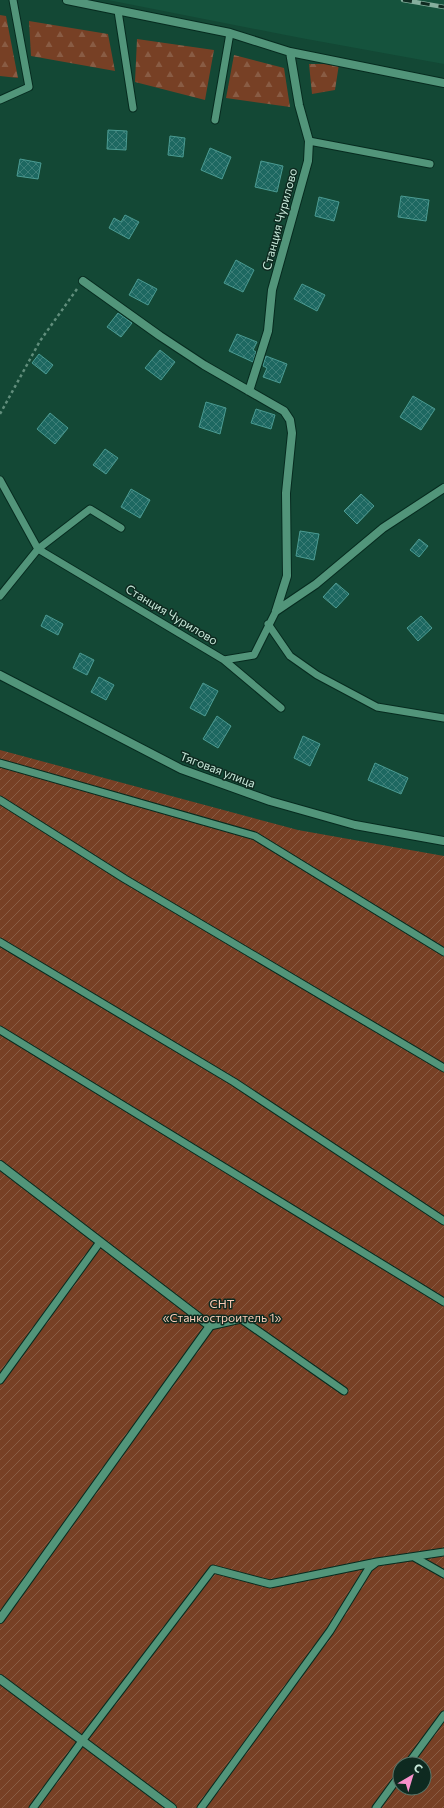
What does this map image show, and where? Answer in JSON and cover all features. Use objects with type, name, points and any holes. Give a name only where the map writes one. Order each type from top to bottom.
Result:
[{"type":"street","points":[[67,0],[230,33],[290,52],[444,83]]},
{"type":"street","name":"Станция Чурилово","points":[[249,391],[268,330],[272,290],[308,161],[309,141],[299,105],[290,52]]},
{"type":"street","name":"Станция Чурилово","points":[[83,281],[204,365],[284,411],[290,420],[292,433],[286,493],[287,576],[276,611]]},
{"type":"street","name":"Станция Чурилово","points":[[276,611],[316,584],[383,528],[444,488]]},
{"type":"street","name":"Тяговая улица","points":[[0,675],[181,769],[270,801],[355,825],[444,841]]},
{"type":"street","points":[[0,1165],[210,1326],[0,1619]]},
{"type":"street","points":[[0,1679],[172,1808]]},
{"type":"lane","points":[[0,100],[29,87],[12,0]]},
{"type":"lane","points":[[118,11],[133,108]]},
{"type":"lane","points":[[215,120],[230,33]]},
{"type":"lane","points":[[309,141],[430,164]]},
{"type":"lane","points":[[0,480],[38,549]]},
{"type":"lane","points":[[0,596],[38,549],[90,509],[121,528]]},
{"type":"lane","name":"Станция Чурилово","points":[[38,549],[224,660],[254,655],[268,624],[276,611]]},
{"type":"lane","points":[[268,624],[290,656],[317,675],[377,707],[444,718]]},
{"type":"lane","points":[[224,660],[281,708]]},
{"type":"lane","points":[[0,762],[255,836],[444,952]]},
{"type":"lane","points":[[0,800],[125,879],[444,1068]]},
{"type":"lane","points":[[0,942],[234,1082],[444,1221]]},
{"type":"lane","points":[[0,1030],[444,1302]]},
{"type":"lane","points":[[0,1380],[100,1242]]},
{"type":"lane","points":[[210,1326],[241,1319],[344,1391]]},
{"type":"lane","points":[[33,1808],[213,1569],[270,1584],[377,1562],[444,1552]]},
{"type":"lane","points":[[414,1557],[444,1574]]},
{"type":"lane","points":[[201,1808],[330,1631],[369,1568],[377,1562]]},
{"type":"lane","points":[[414,1756],[444,1715]]},
{"type":"lane","points":[[376,1808],[392,1786]]},
{"type":"path","points":[[0,414],[40,341],[83,281]]},
{"type":"shaded area","points":[[108,0],[444,0],[444,64],[301,38]]},
{"type":"green space","points":[[0,15],[6,16],[18,78],[0,76]]},
{"type":"green space","points":[[29,21],[108,34],[115,71],[31,56]]},
{"type":"green space","points":[[137,39],[214,50],[205,100],[135,82]]},
{"type":"green space","points":[[234,55],[284,68],[290,107],[226,98]]},
{"type":"green space","points":[[309,64],[339,64],[335,90],[312,94]]},
{"type":"green space","name":"СНТ «Станкостроитель 1»","points":[[0,750],[298,830],[444,856],[444,1808],[0,1808]]},
{"type":"building","points":[[108,130],[127,131],[126,150],[107,149]]},
{"type":"building","points":[[170,136],[185,138],[183,157],[168,155]]},
{"type":"building","points":[[210,148],[231,157],[222,179],[201,170]]},
{"type":"building","points":[[20,159],[41,163],[38,179],[17,176]]},
{"type":"building","points":[[261,161],[283,166],[277,192],[255,187]]},
{"type":"building","points":[[401,196],[429,200],[426,221],[398,217]]},
{"type":"building","points":[[319,197],[339,202],[334,221],[315,216]]},
{"type":"building","points":[[125,215],[139,222],[129,239],[109,228],[114,218],[121,222]]},
{"type":"building","points":[[236,260],[254,270],[243,292],[224,283]]},
{"type":"building","points":[[138,279],[157,289],[148,305],[129,295]]},
{"type":"building","points":[[302,284],[325,295],[317,311],[294,299]]},
{"type":"building","points":[[118,313],[132,323],[121,337],[107,327]]},
{"type":"building","points":[[237,334],[257,342],[253,350],[256,352],[253,362],[229,351]]},
{"type":"building","points":[[160,350],[175,362],[161,380],[145,368]]},
{"type":"building","points":[[39,354],[53,365],[46,374],[32,363]]},
{"type":"building","points":[[266,356],[287,364],[280,383],[263,377],[267,368],[263,366]]},
{"type":"building","points":[[413,396],[435,409],[421,430],[400,417]]},
{"type":"building","points":[[206,402],[226,408],[220,434],[199,427]]},
{"type":"building","points":[[256,409],[275,415],[271,429],[251,423]]},
{"type":"building","points":[[50,413],[68,428],[55,444],[37,429]]},
{"type":"building","points":[[105,449],[118,458],[106,474],[93,465]]},
{"type":"building","points":[[131,489],[150,500],[140,518],[121,507]]},
{"type":"building","points":[[361,494],[374,506],[357,524],[344,511]]},
{"type":"building","points":[[300,531],[319,534],[314,560],[296,556]]},
{"type":"building","points":[[419,539],[428,546],[419,557],[410,550]]},
{"type":"building","points":[[336,583],[349,594],[336,608],[323,597]]},
{"type":"building","points":[[46,615],[63,624],[58,635],[41,626]]},
{"type":"building","points":[[421,616],[432,628],[418,641],[407,628]]},
{"type":"building","points":[[80,653],[94,660],[87,675],[73,668]]},
{"type":"building","points":[[99,677],[114,685],[106,700],[91,692]]},
{"type":"building","points":[[203,683],[218,691],[205,716],[190,708]]},
{"type":"building","points":[[217,716],[231,726],[218,748],[203,739]]},
{"type":"building","points":[[303,736],[320,744],[310,766],[294,758]]},
{"type":"building","points":[[375,763],[408,778],[401,794],[368,780]]},
{"type":"railway","points":[[403,0],[444,7]]}]
